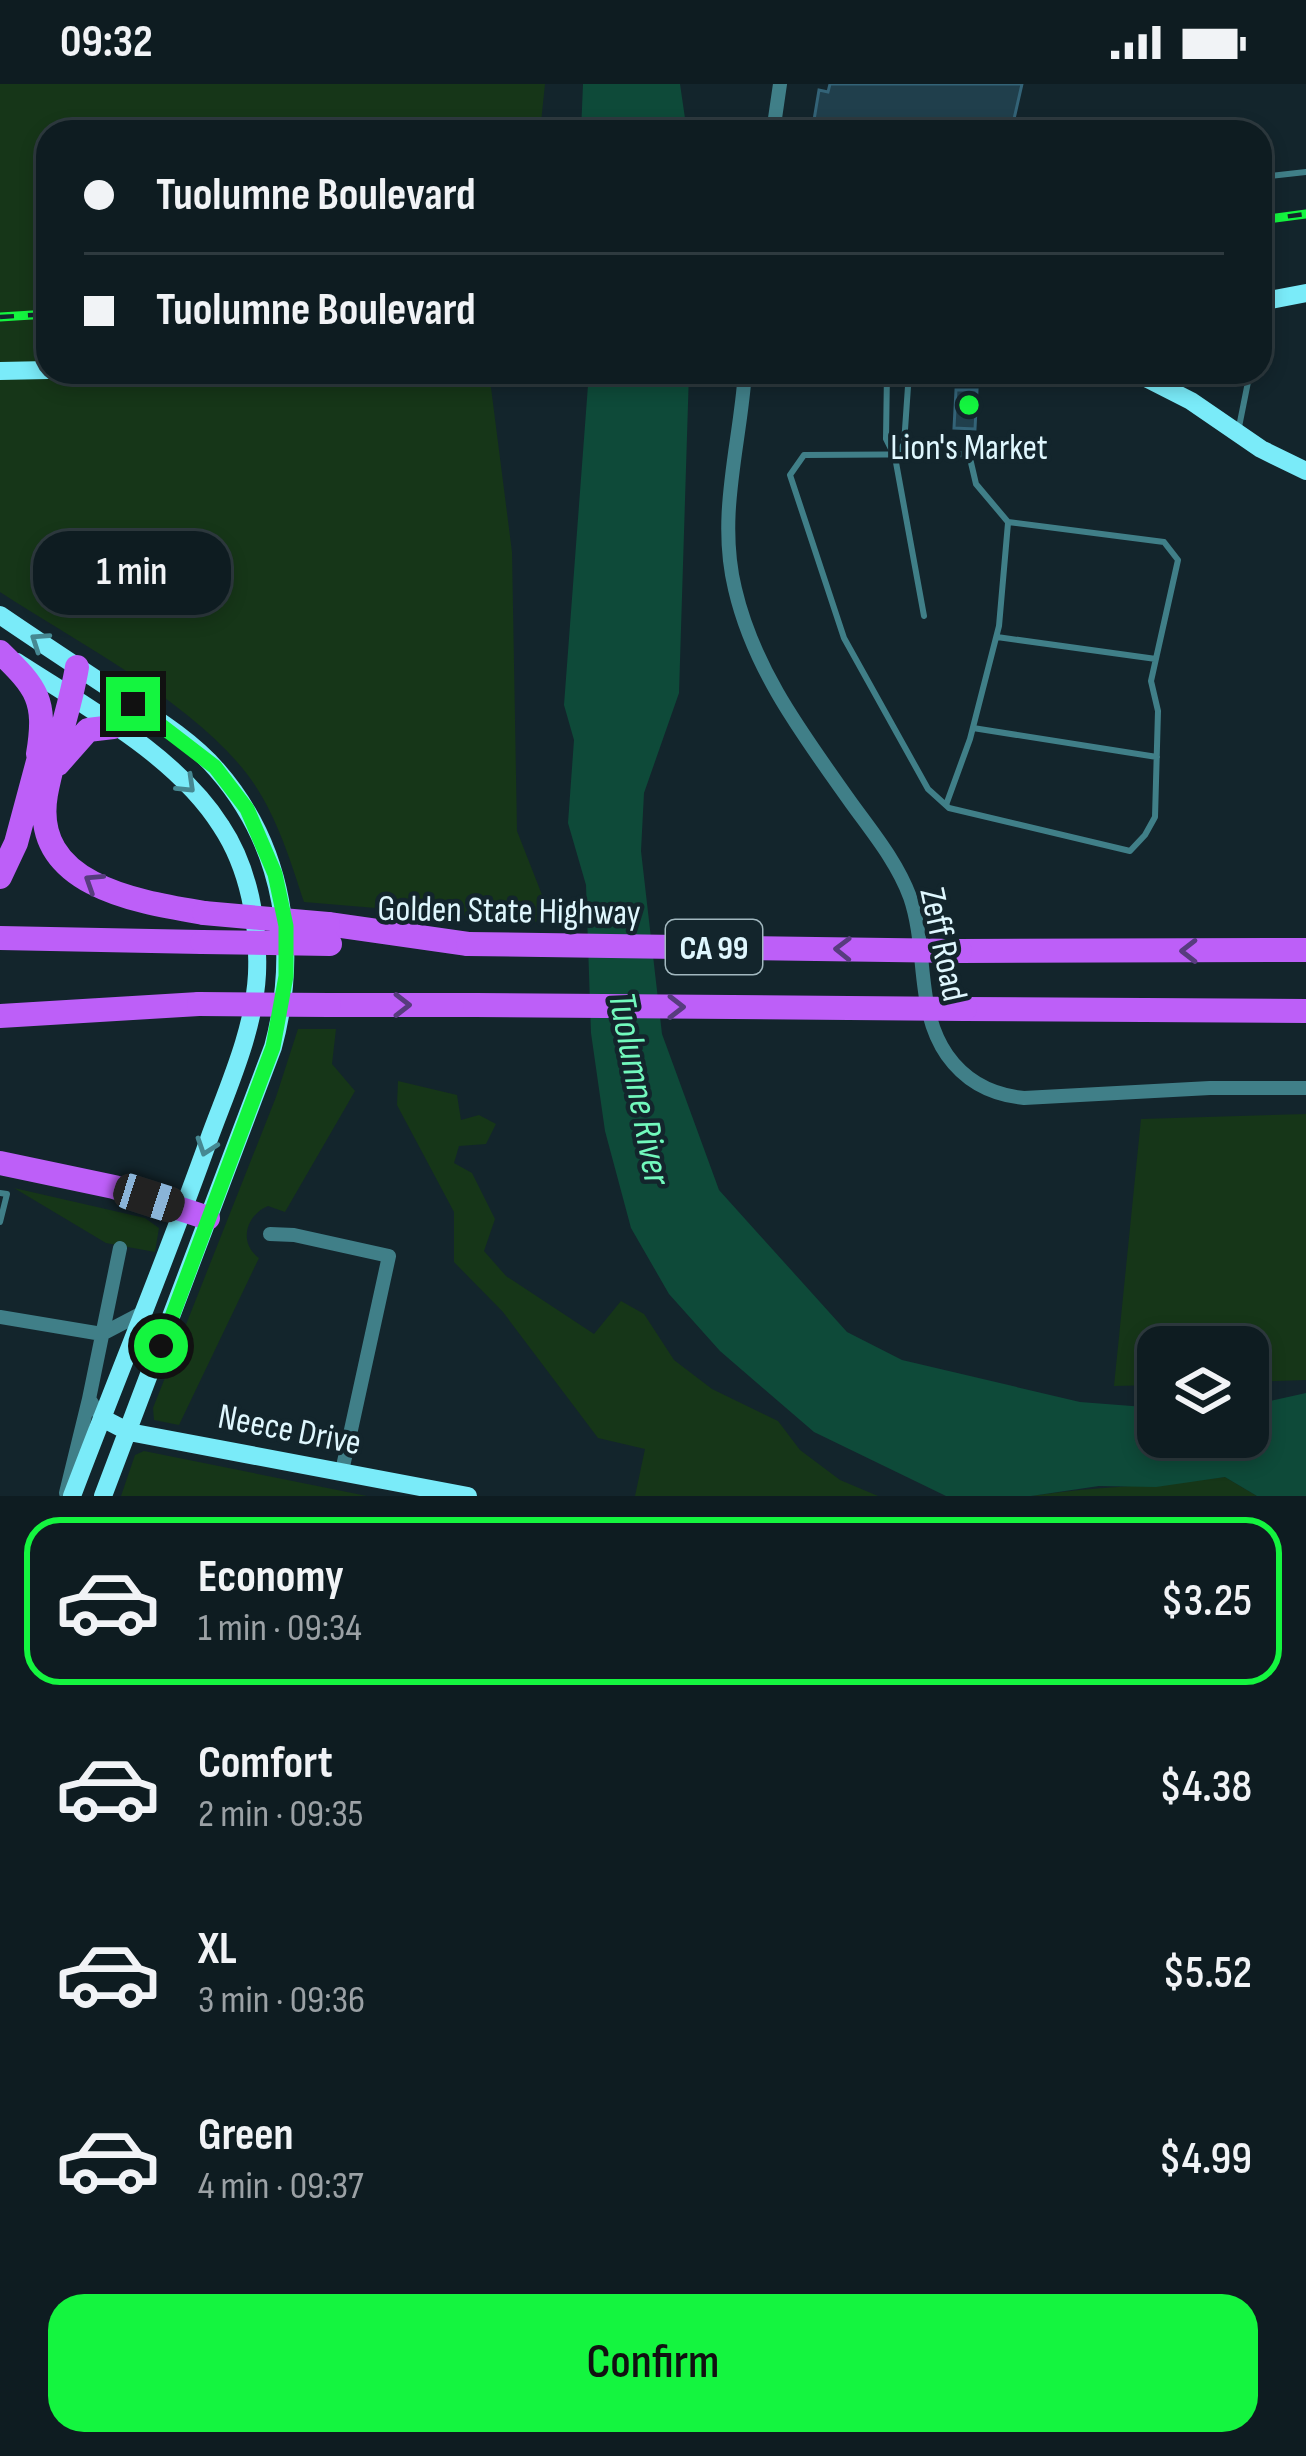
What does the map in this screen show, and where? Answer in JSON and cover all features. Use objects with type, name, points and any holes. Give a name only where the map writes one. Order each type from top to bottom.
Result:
[{"type":"highway","points":[[0,651],[34,686],[42,707],[46,827],[60,855],[75,871],[114,896],[329,934]]},
{"type":"highway","points":[[0,877],[44,770],[77,667]]},
{"type":"highway","points":[[44,770],[88,730],[112,727]]},
{"type":"highway","name":"Golden State Highway","points":[[0,938],[202,942],[329,934],[468,944],[1306,950]]},
{"type":"highway","name":"CA 99","points":[[0,1002],[1306,1011]]},
{"type":"highway","points":[[0,1016],[199,1004]]},
{"type":"highway","points":[[0,1163],[114,1187],[196,1214]]},
{"type":"main road","points":[[1272,299],[1306,293]]},
{"type":"main road","points":[[0,371],[36,370]]},
{"type":"main road","points":[[1158,384],[1306,471]]},
{"type":"main road","points":[[1174,384],[1191,401]]},
{"type":"main road","points":[[0,615],[161,723],[215,767],[258,830],[283,904],[286,976],[281,1016],[245,1125],[144,1312],[69,1496]]},
{"type":"main road","points":[[0,651],[194,788],[231,842],[253,910],[256,974],[252,1010],[130,1432],[104,1496]]},
{"type":"main road","name":"Neece Drive","points":[[102,1418],[130,1432],[468,1496]]},
{"type":"street","points":[[775,120],[780,84]]},
{"type":"street","name":"Zeff Road","points":[[745,384],[726,503],[725,533],[736,594],[776,693],[881,844],[904,885],[916,924],[930,1022],[951,1060],[977,1084],[1024,1098],[1250,1086],[1306,1088]]},
{"type":"street","points":[[270,1234],[389,1256],[342,1471]]},
{"type":"street","points":[[69,1496],[120,1248]]},
{"type":"street","points":[[0,1318],[102,1334],[144,1312]]},
{"type":"street","points":[[88,1399],[102,1418]]},
{"type":"lane","points":[[1272,176],[1306,172]]},
{"type":"lane","points":[[887,384],[886,439],[895,457],[924,616]]},
{"type":"lane","points":[[895,457],[904,444],[908,384]]},
{"type":"lane","points":[[1238,435],[1248,384]]},
{"type":"lane","points":[[969,454],[976,484],[1008,522],[1164,542],[1178,560],[1151,681],[1158,711],[1155,817],[1130,851],[946,806],[928,789],[844,638],[790,475],[804,455],[969,454]]},
{"type":"lane","points":[[946,806],[997,637],[1008,522]]},
{"type":"lane","points":[[997,637],[1156,659]]},
{"type":"lane","points":[[973,728],[1157,758]]},
{"type":"lane","points":[[0,1192],[7,1194],[0,1222]]},
{"type":"shaded area","points":[[0,84],[545,84],[541,120],[36,120],[36,384],[491,384],[512,552],[517,831],[553,923],[304,902],[266,803],[224,747],[132,675],[0,592]]},
{"type":"shaded area","points":[[298,1029],[336,1029],[332,1064],[355,1091],[285,1212],[268,1206],[250,1222],[248,1245],[259,1258],[179,1425],[154,1420],[153,1408],[276,1097]]},
{"type":"shaded area","points":[[398,1081],[457,1095],[461,1120],[479,1115],[496,1124],[486,1144],[459,1146],[454,1163],[472,1173],[495,1219],[484,1251],[506,1276],[594,1334],[621,1301],[644,1314],[674,1360],[712,1389],[778,1421],[800,1450],[840,1480],[878,1496],[635,1496],[645,1449],[598,1438],[503,1312],[454,1262],[454,1212],[397,1105]]},
{"type":"shaded area","points":[[1306,1114],[1306,1380],[1269,1381],[1269,1326],[1137,1326],[1137,1385],[1114,1386],[1141,1119]]},
{"type":"shaded area","points":[[14,1188],[145,1218],[159,1228],[155,1252],[106,1243]]},
{"type":"shaded area","points":[[144,1451],[367,1496],[121,1496],[135,1455]]},
{"type":"shaded area","points":[[1225,1477],[1257,1496],[1031,1496],[1080,1490]]},
{"type":"water","points":[[583,84],[680,84],[685,120],[582,120]]},
{"type":"water","name":"Tuolumne River","points":[[588,384],[689,384],[679,693],[644,793],[641,851],[662,1034],[719,1190],[847,1332],[902,1360],[1080,1402],[1137,1406],[1137,1458],[1269,1458],[1269,1401],[1306,1393],[1306,1496],[1257,1496],[1225,1477],[1031,1496],[946,1496],[814,1432],[720,1351],[669,1294],[631,1228],[605,1131],[591,1033],[586,885],[568,823],[574,740],[564,705]]},
{"type":"building","points":[[830,84],[1022,84],[1014,120],[814,120],[819,90],[828,92]]},
{"type":"building","points":[[956,390],[977,390],[975,429],[954,428]]},
{"type":"railway","points":[[1272,218],[1306,214]]},
{"type":"railway","points":[[0,317],[36,315]]},
{"type":"place","name":"Lion's Market","points":[[969,405]]},
{"type":"route","points":[[133,704],[215,767],[247,809],[275,874],[286,926],[286,976],[273,1047],[161,1346]]}]
